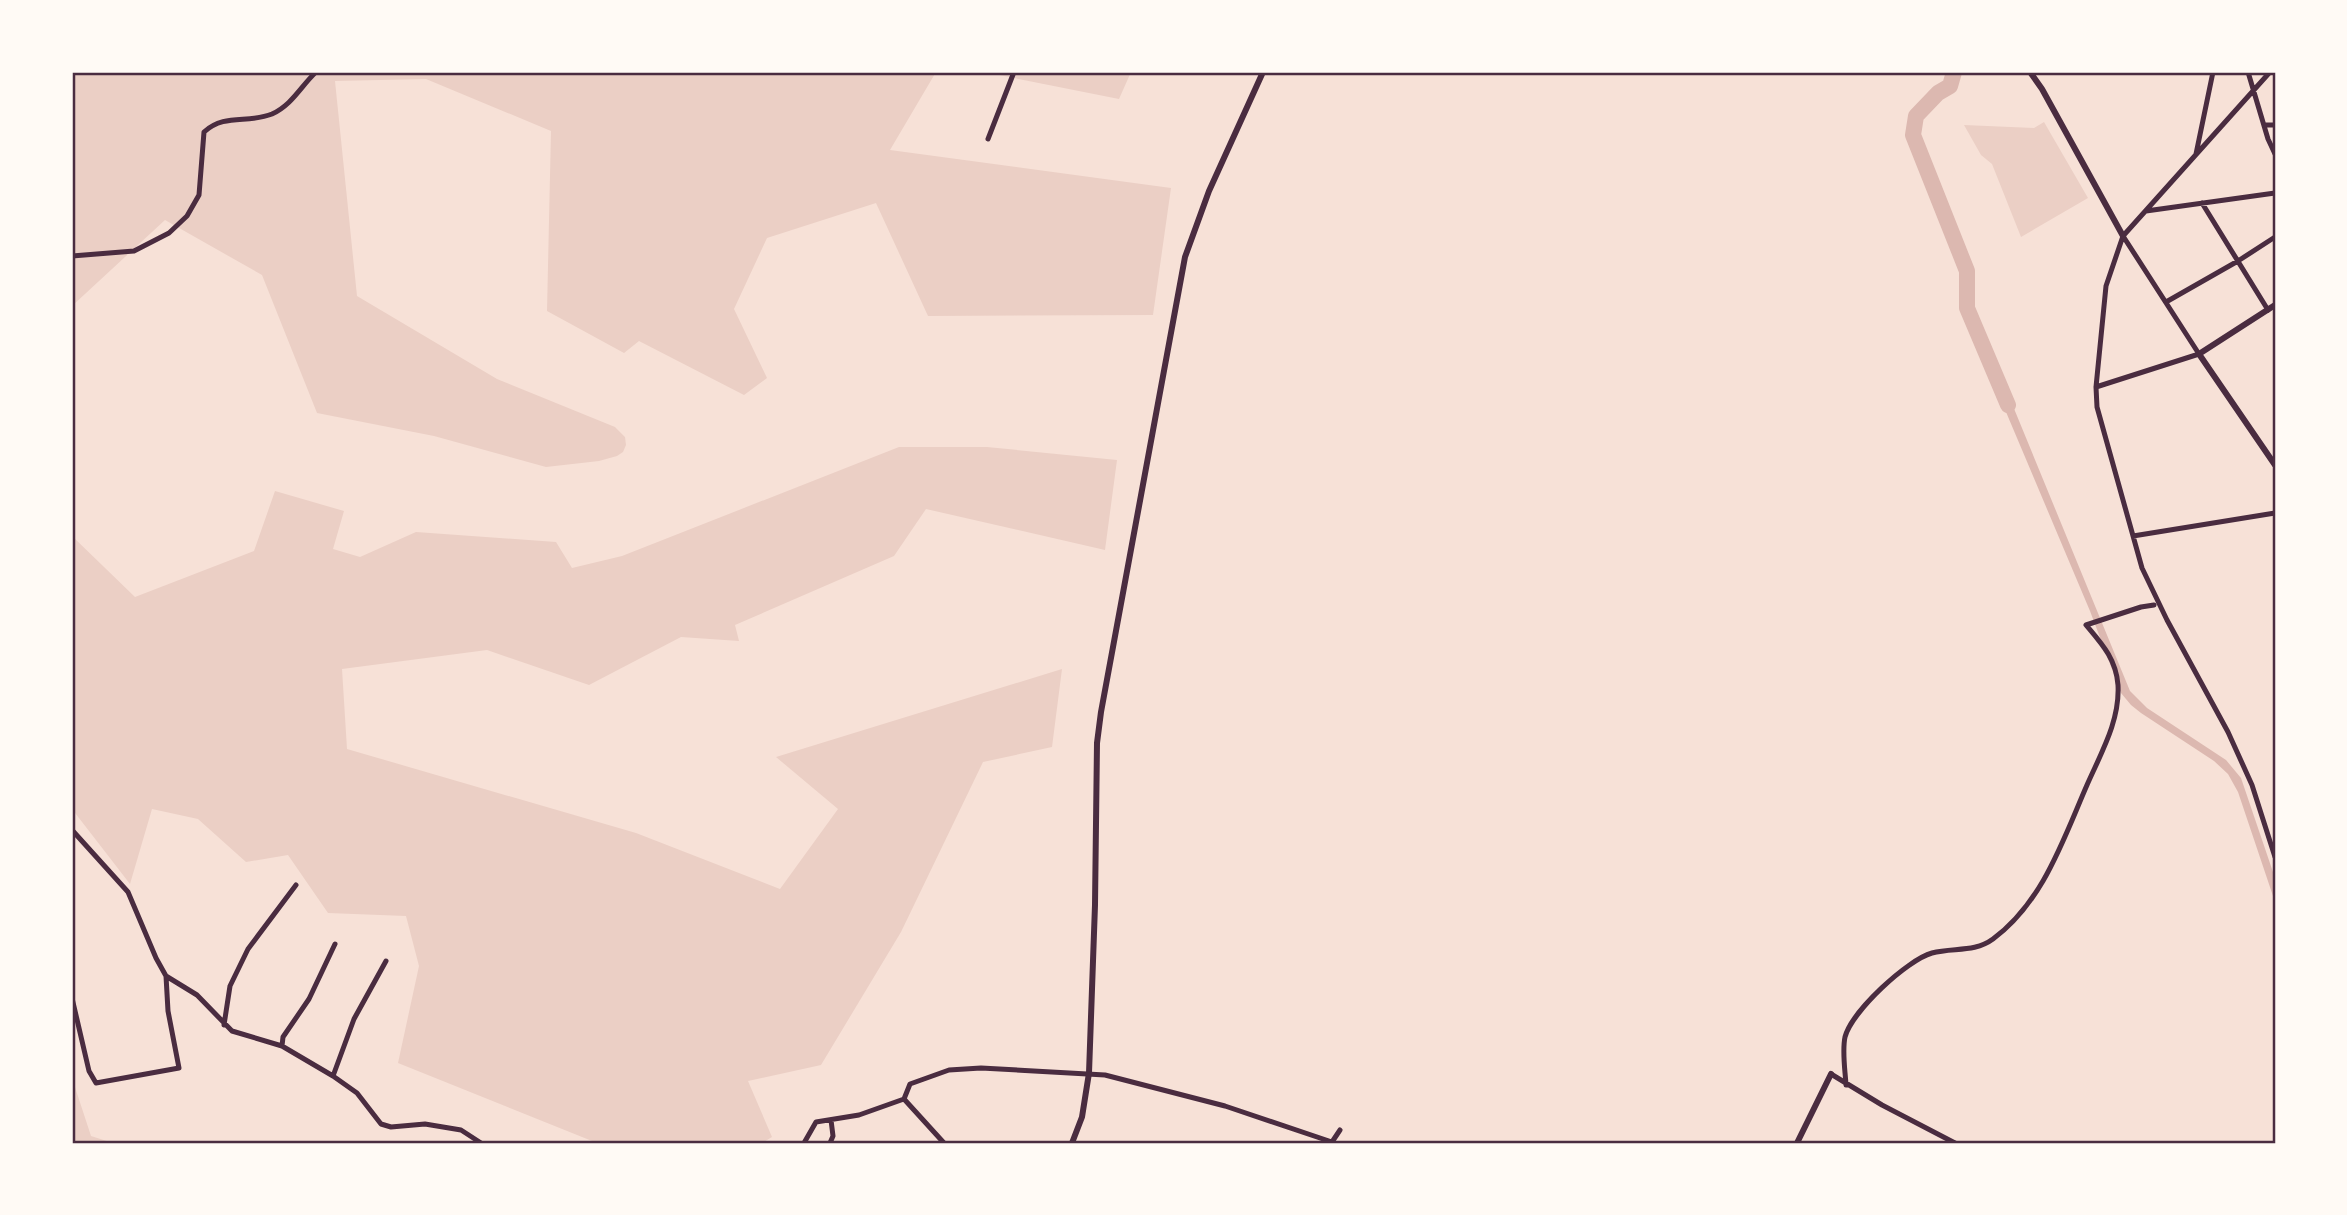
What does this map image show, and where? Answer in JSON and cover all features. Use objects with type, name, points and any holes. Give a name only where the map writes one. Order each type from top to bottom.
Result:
[{"type":"street","points":[[72,256],[134,251],[169,233],[187,216],[199,195],[204,132],[215,122],[253,119],[272,114],[291,102],[303,83],[316,72]]},
{"type":"street","points":[[988,139],[1014,72]]},
{"type":"street","points":[[1072,1143],[1082,1117],[1089,1073],[1097,743],[1101,712],[1185,257],[1209,191],[1262,72]]},
{"type":"street","points":[[2030,72],[2123,236],[2275,465]]},
{"type":"street","points":[[2196,155],[2213,72]]},
{"type":"street","points":[[2248,72],[2275,154]]},
{"type":"street","points":[[2270,72],[2123,236],[2106,286],[2096,387],[2097,407],[2142,568],[2228,732],[2252,785],[2275,857]]},
{"type":"street","points":[[2264,125],[2275,125]]},
{"type":"street","points":[[2146,211],[2275,193]]},
{"type":"street","points":[[2202,203],[2268,310]]},
{"type":"street","points":[[2166,302],[2275,237]]},
{"type":"street","points":[[2096,387],[2199,354],[2275,305]]},
{"type":"street","points":[[2133,536],[2275,513]]},
{"type":"street","points":[[1846,1084],[1846,1035],[1866,1003],[1923,956],[1934,952],[1977,948],[1993,939],[2034,895],[2063,841],[2108,739],[2117,712],[2118,684],[2112,657],[2086,625],[2154,605]]},
{"type":"street","points":[[72,830],[128,892],[166,976],[168,1011],[179,1068],[96,1083],[89,1070],[72,998]]},
{"type":"street","points":[[224,1025],[230,986],[248,949],[296,886]]},
{"type":"street","points":[[282,1046],[283,1037],[309,999],[335,944]]},
{"type":"street","points":[[333,1076],[354,1019],[386,961]]},
{"type":"street","points":[[166,976],[197,995],[232,1031],[282,1046],[333,1076],[357,1093],[382,1124],[391,1127],[425,1124],[461,1130],[478,1142]]},
{"type":"street","points":[[904,1099],[909,1084],[949,1070],[981,1068],[1089,1073],[1225,1106],[1332,1142],[1340,1130]]},
{"type":"street","points":[[1797,1143],[1830,1074],[1955,1143]]},
{"type":"street","points":[[804,1143],[816,1122],[859,1115],[904,1099]]},
{"type":"street","points":[[904,1099],[944,1143]]},
{"type":"street","points":[[830,1143],[831,1120]]},
{"type":"shaded area","points":[[72,72],[936,72],[890,150],[1171,188],[1153,315],[928,316],[876,203],[767,238],[734,309],[767,378],[744,395],[639,341],[624,353],[547,311],[551,131],[426,79],[335,81],[357,296],[497,379],[615,427],[625,437],[626,445],[623,452],[617,456],[599,461],[546,467],[434,436],[317,413],[262,275],[165,220],[72,306]]},
{"type":"shaded area","points":[[984,72],[1131,72],[1119,99]]},
{"type":"shaded area","points":[[2044,122],[2088,198],[2021,237],[1992,164],[1981,155],[1964,125],[2034,128]]},
{"type":"shaded area","points":[[2001,377],[2130,691],[2147,708],[2226,760],[2241,778],[2275,878],[2275,902],[2238,792],[2228,774],[2214,761],[2141,713],[2121,693],[2090,611],[1998,393]]},
{"type":"shaded area","points":[[899,447],[987,447],[1117,460],[1105,550],[926,509],[894,556],[735,625],[739,641],[681,637],[589,685],[487,650],[342,669],[347,749],[636,833],[780,889],[838,809],[776,757],[1062,669],[1052,747],[983,762],[901,932],[821,1065],[748,1081],[772,1137],[762,1143],[597,1143],[398,1063],[419,966],[406,916],[328,913],[288,855],[246,862],[198,819],[152,809],[130,884],[72,809],[72,536],[135,597],[254,551],[275,491],[344,511],[333,549],[360,557],[416,532],[556,542],[572,568],[622,556]]},
{"type":"shaded area","points":[[72,1078],[91,1136],[113,1143],[72,1143]]},
{"type":"waterway","points":[[1954,72],[1950,86],[1938,93],[1916,116],[1913,135],[1967,271],[1967,308],[2008,405]]}]
